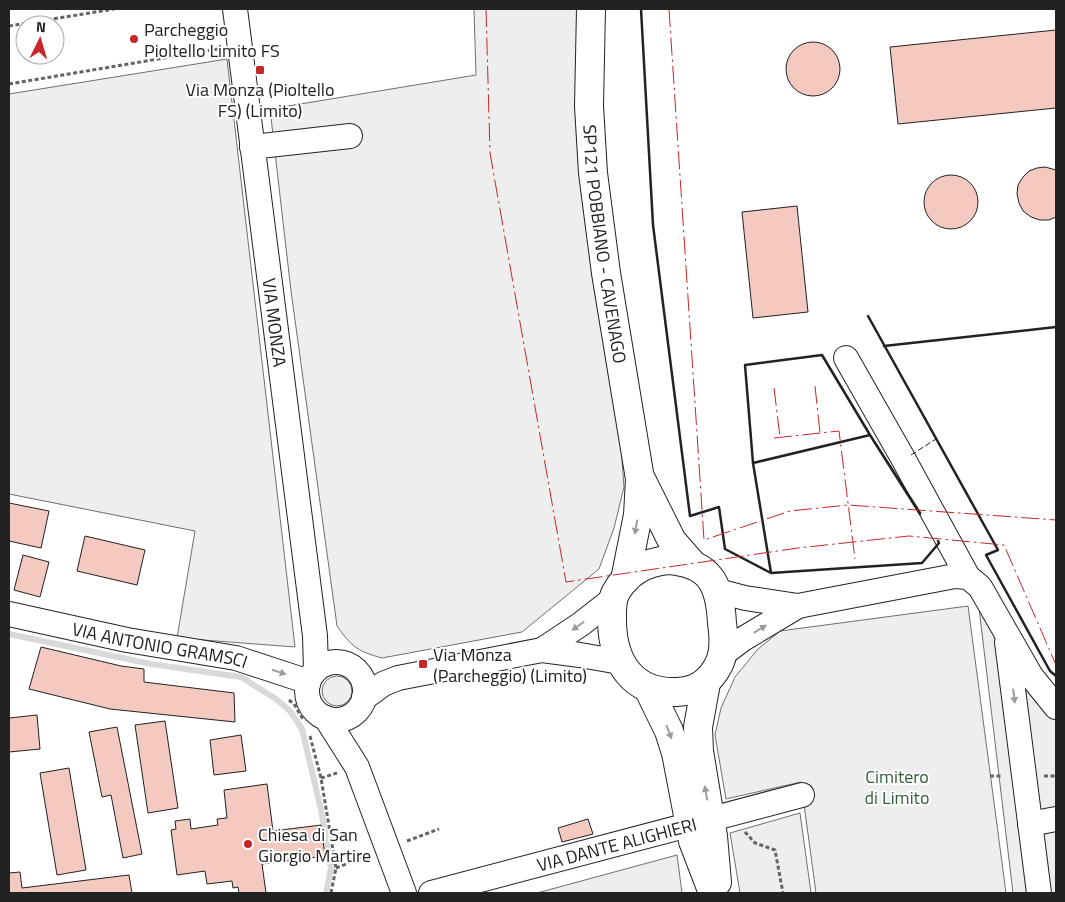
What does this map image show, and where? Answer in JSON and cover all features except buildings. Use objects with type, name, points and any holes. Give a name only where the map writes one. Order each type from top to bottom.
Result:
[{"type":"main road","name":"SP121 POBBIANO - CAVENAGO","points":[[591,9],[589,106],[593,173],[606,273],[640,479],[638,515],[619,590]]},
{"type":"main road","name":"SP121 POBBIANO - CAVENAGO","points":[[640,479],[672,541],[693,565]]},
{"type":"main road","points":[[678,560],[693,565],[709,578],[718,591],[723,632],[723,654],[714,672],[706,682],[697,688],[680,692],[660,692],[648,688],[627,672],[616,653],[612,628],[619,590],[640,567],[656,561],[678,560]]},
{"type":"main road","points":[[706,682],[698,727],[700,861],[713,893]]},
{"type":"main road","points":[[648,688],[669,730],[700,823],[716,855],[718,893]]},
{"type":"street","name":"VIA MONZA","points":[[235,9],[315,636],[330,672]]},
{"type":"street","points":[[252,147],[350,136]]},
{"type":"street","points":[[846,358],[968,577],[980,588],[1031,676],[1056,707]]},
{"type":"street","points":[[718,591],[745,598],[798,606],[955,576],[968,577]]},
{"type":"street","name":"VIA ANTONIO GRAMSCI","points":[[542,650],[580,624],[619,590]]},
{"type":"street","points":[[723,654],[743,639],[798,606]]},
{"type":"street","name":"VIA ANTONIO GRAMSCI","points":[[9,614],[134,641],[236,658],[303,680],[330,672],[398,678]]},
{"type":"street","points":[[1006,630],[1039,893]]},
{"type":"street","name":"VIA ANTONIO GRAMSCI","points":[[358,707],[383,684],[398,678],[542,650],[620,662]]},
{"type":"street","points":[[357,766],[316,722],[314,710],[309,701],[308,692],[330,672],[365,687],[358,707],[357,766],[404,893]]},
{"type":"street","points":[[316,722],[337,720],[358,707]]},
{"type":"street","name":"VIA DANTE ALIGHIERI","points":[[431,893],[802,795]]},
{"type":"street","points":[[1030,824],[1056,819]]},
{"type":"path","points":[[9,26],[114,9]]},
{"type":"path","points":[[9,84],[221,48]]},
{"type":"path","points":[[286,698],[316,722]]},
{"type":"path","points":[[309,735],[321,778],[336,868],[331,893]]},
{"type":"path","points":[[738,813],[744,831],[750,840],[775,850],[783,893]]},
{"type":"green space","points":[[474,9],[580,9],[617,391],[624,487],[614,528],[599,569],[522,632],[382,658],[356,647],[337,626],[291,291],[270,109],[476,75]]},
{"type":"green space","points":[[227,59],[295,647],[177,638],[195,531],[9,494],[9,94]]},
{"type":"green space","name":"Cimitero di Limito","points":[[968,606],[1006,893],[816,893],[801,782],[726,799],[715,735],[721,708],[735,677],[758,649],[780,631]]},
{"type":"green space","points":[[979,608],[1028,692],[1056,718],[1056,893],[1013,893]]},
{"type":"green space","points":[[337,676],[348,680],[352,691],[348,702],[337,706],[326,702],[322,691],[326,680]]},
{"type":"green space","points":[[800,813],[811,893],[740,893],[730,833]]},
{"type":"green space","points":[[677,855],[682,893],[537,893]]},
{"type":"waterway","points":[[9,634],[151,664],[241,677],[276,699],[290,711],[302,729],[321,810],[331,868],[326,893]]},
{"type":"fence","points":[[911,455],[936,439]]},
{"type":"wall","points":[[641,9],[653,225],[690,516],[719,507],[725,549],[771,573],[922,563],[939,543],[938,541]]},
{"type":"wall","points":[[868,316],[998,550],[986,555],[1050,671],[1056,676]]},
{"type":"wall","points":[[884,346],[1056,327]]},
{"type":"wall","points":[[771,573],[753,463],[745,365],[822,355],[920,513]]},
{"type":"wall","points":[[920,514],[870,435],[753,463],[771,573],[922,563],[939,543]]},
{"type":"power","points":[[486,9],[490,153],[566,582],[798,548],[909,536],[1004,545],[1056,665]]},
{"type":"power","points":[[669,9],[704,540],[790,511],[848,505],[1056,520]]},
{"type":"power","points":[[815,386],[820,433]]},
{"type":"power","points":[[774,388],[780,437]]},
{"type":"power","points":[[774,438],[839,431],[855,559]]},
{"type":"place","name":"Parcheggio Pioltello Limito FS","points":[[134,39]]},
{"type":"place","name":"Via Monza (Pioltello FS) (Limito)","points":[[260,70]]},
{"type":"place","name":"Via Monza (Parcheggio) (Limito)","points":[[423,664]]},
{"type":"place","name":"Chiesa di San Giorgio Martire","points":[[248,844]]}]
